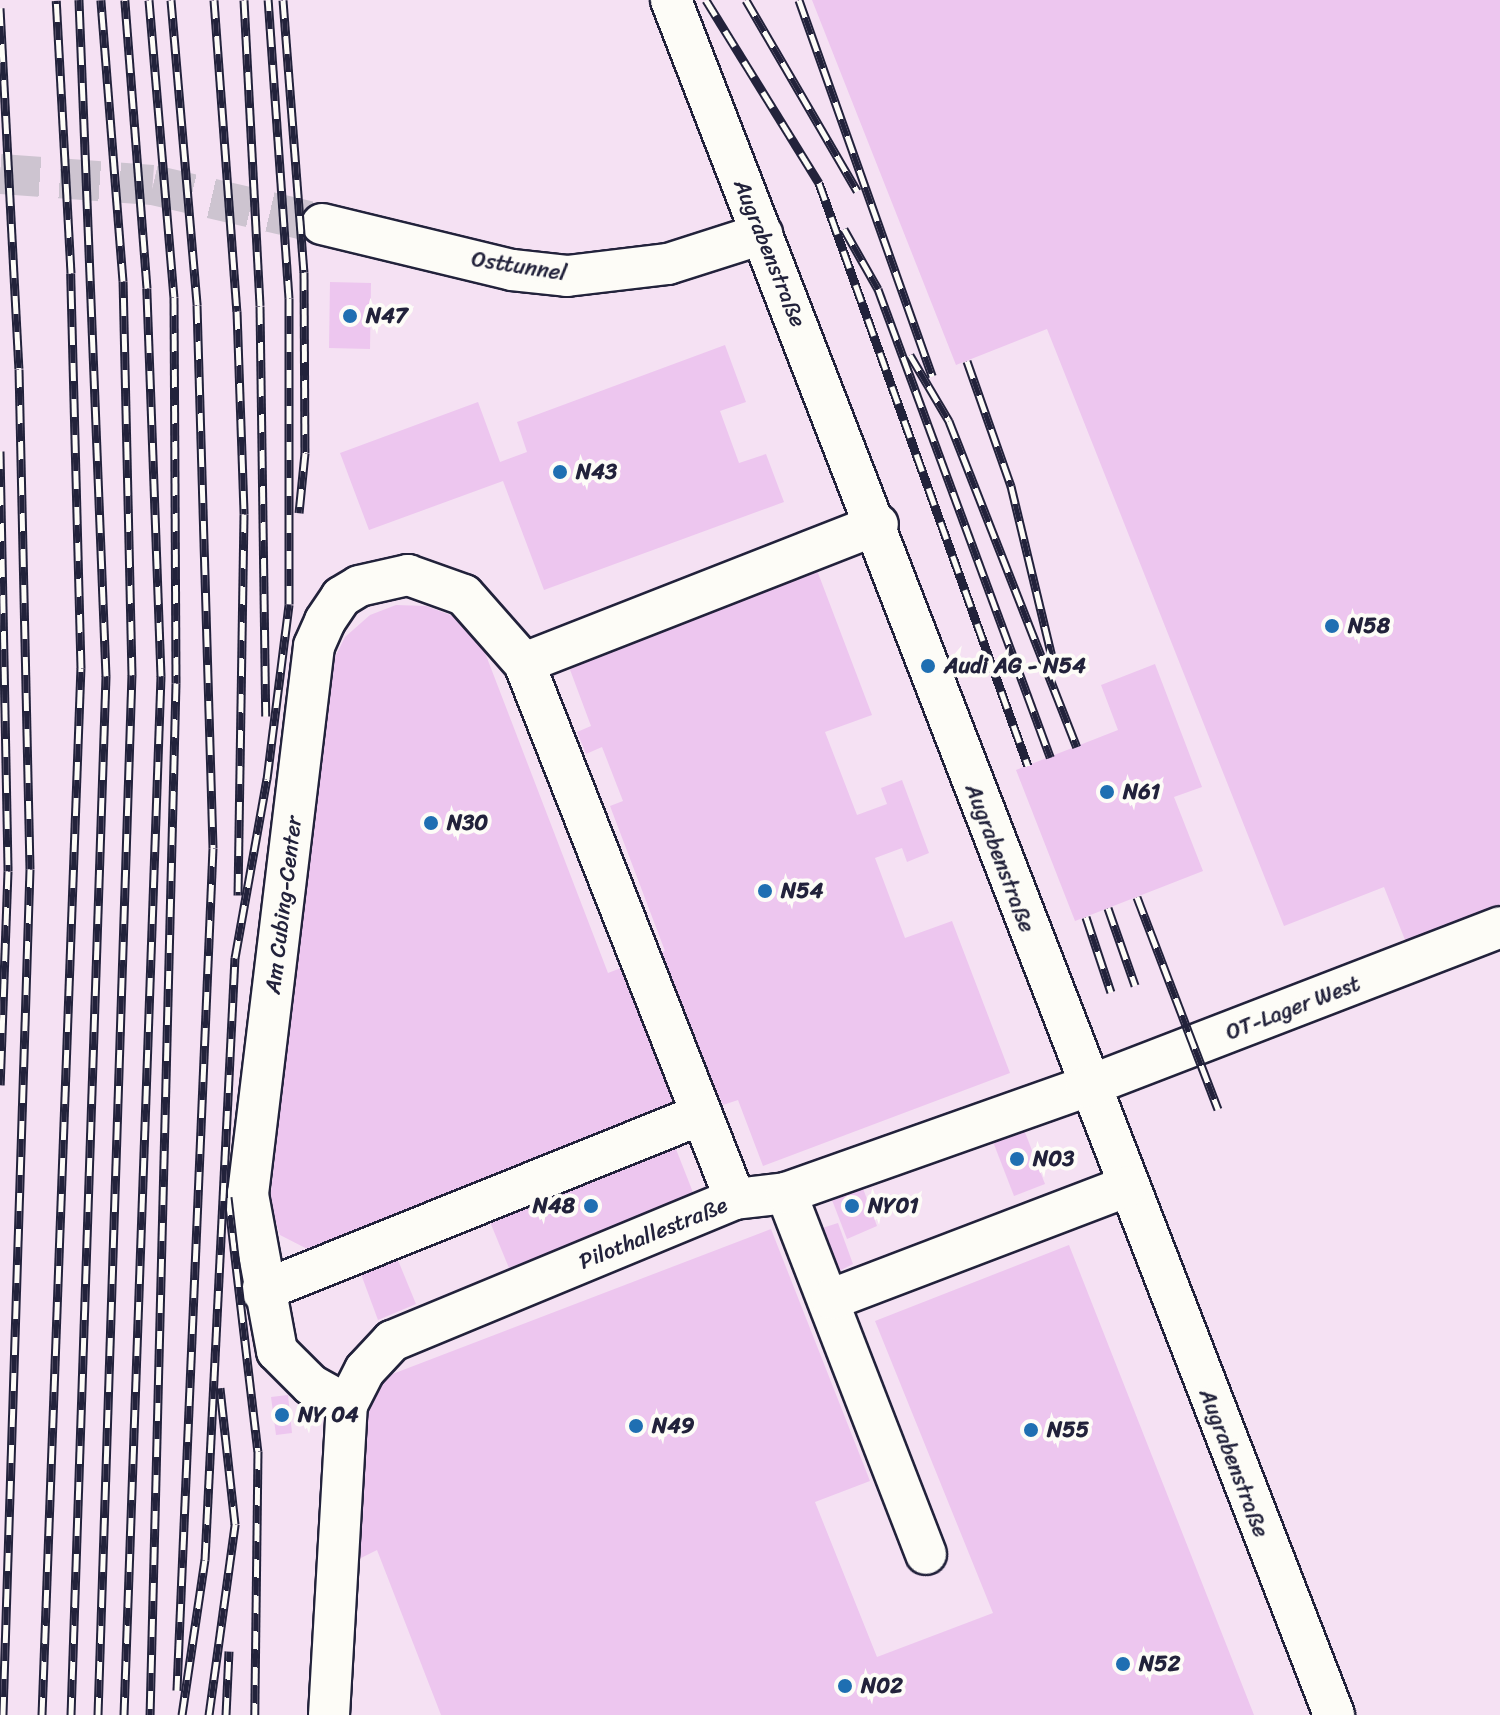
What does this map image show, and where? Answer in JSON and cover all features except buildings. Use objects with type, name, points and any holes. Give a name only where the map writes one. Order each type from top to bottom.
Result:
[{"type":"lane","name":"Augrabenstraße","points":[[673,1],[878,524],[1086,1087],[1334,1715]]},
{"type":"lane","name":"Osttunnel","points":[[322,224],[512,270],[567,276],[668,264],[762,234]]},
{"type":"lane","points":[[524,663],[878,524]]},
{"type":"lane","name":"Am Cubing-Center","points":[[347,1405],[311,1385],[277,1351],[262,1291],[248,1194],[314,646],[325,621],[341,597],[359,586],[408,575],[464,595],[524,663],[735,1199]]},
{"type":"lane","name":"OT-Lager West","points":[[1086,1087],[1500,927]]},
{"type":"lane","name":"Pilothallestraße","points":[[347,1405],[365,1370],[392,1341],[735,1199],[786,1193],[1086,1087]]},
{"type":"lane","points":[[262,1291],[702,1114]]},
{"type":"lane","points":[[832,1299],[1126,1187]]},
{"type":"lane","points":[[786,1193],[832,1299],[926,1554]]},
{"type":"lane","points":[[329,1715],[347,1405]]},
{"type":"shaded area","points":[[0,0],[1500,0],[1500,1715],[0,1715]]},
{"type":"tunnel","points":[[0,174],[153,185],[322,224]]},
{"type":"railway","points":[[42,1715],[81,668],[71,273],[56,0]]},
{"type":"railway","points":[[71,1715],[106,676],[79,0]]},
{"type":"railway","points":[[98,1715],[132,675],[123,281],[101,0]]},
{"type":"railway","points":[[124,1715],[161,676],[147,288],[125,0]]},
{"type":"railway","points":[[149,0],[174,297],[176,683],[150,1715]]},
{"type":"railway","points":[[171,0],[197,305],[213,848],[177,1690]]},
{"type":"railway","points":[[214,0],[237,311],[244,514],[238,895]]},
{"type":"railway","points":[[244,0],[260,306],[266,716]]},
{"type":"railway","points":[[182,1715],[205,1560],[235,958],[267,779],[289,604],[289,298],[268,0]]},
{"type":"railway","points":[[283,0],[304,272],[305,453],[299,513]]},
{"type":"railway","points":[[706,0],[819,183],[1028,766]]},
{"type":"railway","points":[[746,0],[857,191]]},
{"type":"railway","points":[[799,0],[932,376]]},
{"type":"railway","points":[[0,8],[19,369],[30,869],[3,1715]]},
{"type":"railway","points":[[844,229],[878,289],[1050,757]]},
{"type":"railway","points":[[910,355],[949,421],[1077,747]]},
{"type":"railway","points":[[967,361],[1011,486],[1052,657]]},
{"type":"railway","points":[[0,451],[8,871],[0,1085]]},
{"type":"railway","points":[[1137,897],[1218,1109]]},
{"type":"railway","points":[[1108,908],[1135,985]]},
{"type":"railway","points":[[1086,917],[1111,992]]},
{"type":"railway","points":[[228,1197],[258,1451],[255,1715]]},
{"type":"railway","points":[[209,1715],[235,1524],[220,1388]]},
{"type":"railway","points":[[226,1715],[229,1651]]},
{"type":"place","name":"N47","points":[[350,316]]},
{"type":"place","name":"N43","points":[[560,472]]},
{"type":"place","name":"N58","points":[[1332,626]]},
{"type":"place","name":"Audi AG - N54","points":[[928,666]]},
{"type":"place","name":"N61","points":[[1107,792]]},
{"type":"place","name":"N30","points":[[431,823]]},
{"type":"place","name":"N54","points":[[765,891]]},
{"type":"place","name":"N03","points":[[1017,1159]]},
{"type":"place","name":"N48","points":[[591,1206]]},
{"type":"place","name":"NY01","points":[[852,1206]]},
{"type":"place","name":"NY 04","points":[[282,1415]]},
{"type":"place","name":"N49","points":[[636,1426]]},
{"type":"place","name":"N55","points":[[1031,1430]]},
{"type":"place","name":"N52","points":[[1123,1664]]},
{"type":"place","name":"N02","points":[[845,1686]]}]
